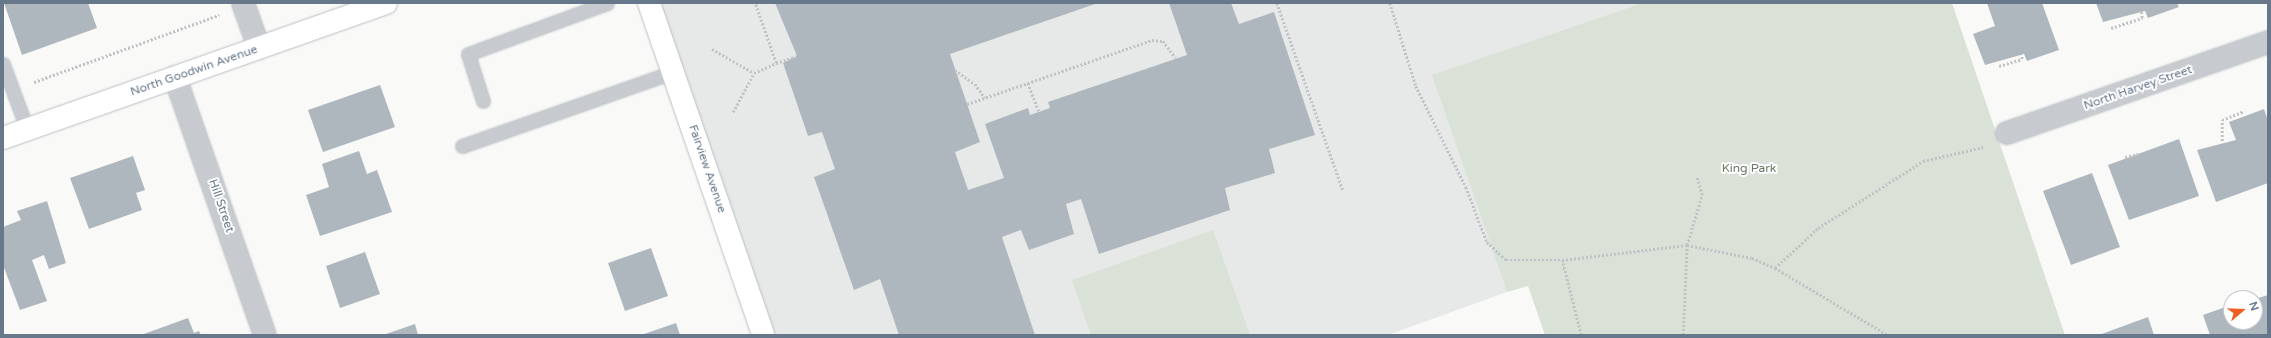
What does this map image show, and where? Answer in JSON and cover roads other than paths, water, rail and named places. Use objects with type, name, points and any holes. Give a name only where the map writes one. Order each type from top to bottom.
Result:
[{"type":"street","points":[[243,3],[259,48]]},
{"type":"street","name":"North Goodwin Avenue","points":[[3,138],[386,3]]},
{"type":"street","name":"Fairview Avenue","points":[[649,3],[763,335]]},
{"type":"street","name":"North Harvey Street","points":[[1999,139],[2268,42]]},
{"type":"street","name":"Hill Street","points":[[176,77],[265,335]]},
{"type":"lane","points":[[483,101],[468,54],[607,3]]},
{"type":"lane","points":[[3,64],[27,129]]},
{"type":"lane","points":[[462,146],[673,72]]},
{"type":"park label","name":"King Park","points":[[1749,169]]}]
